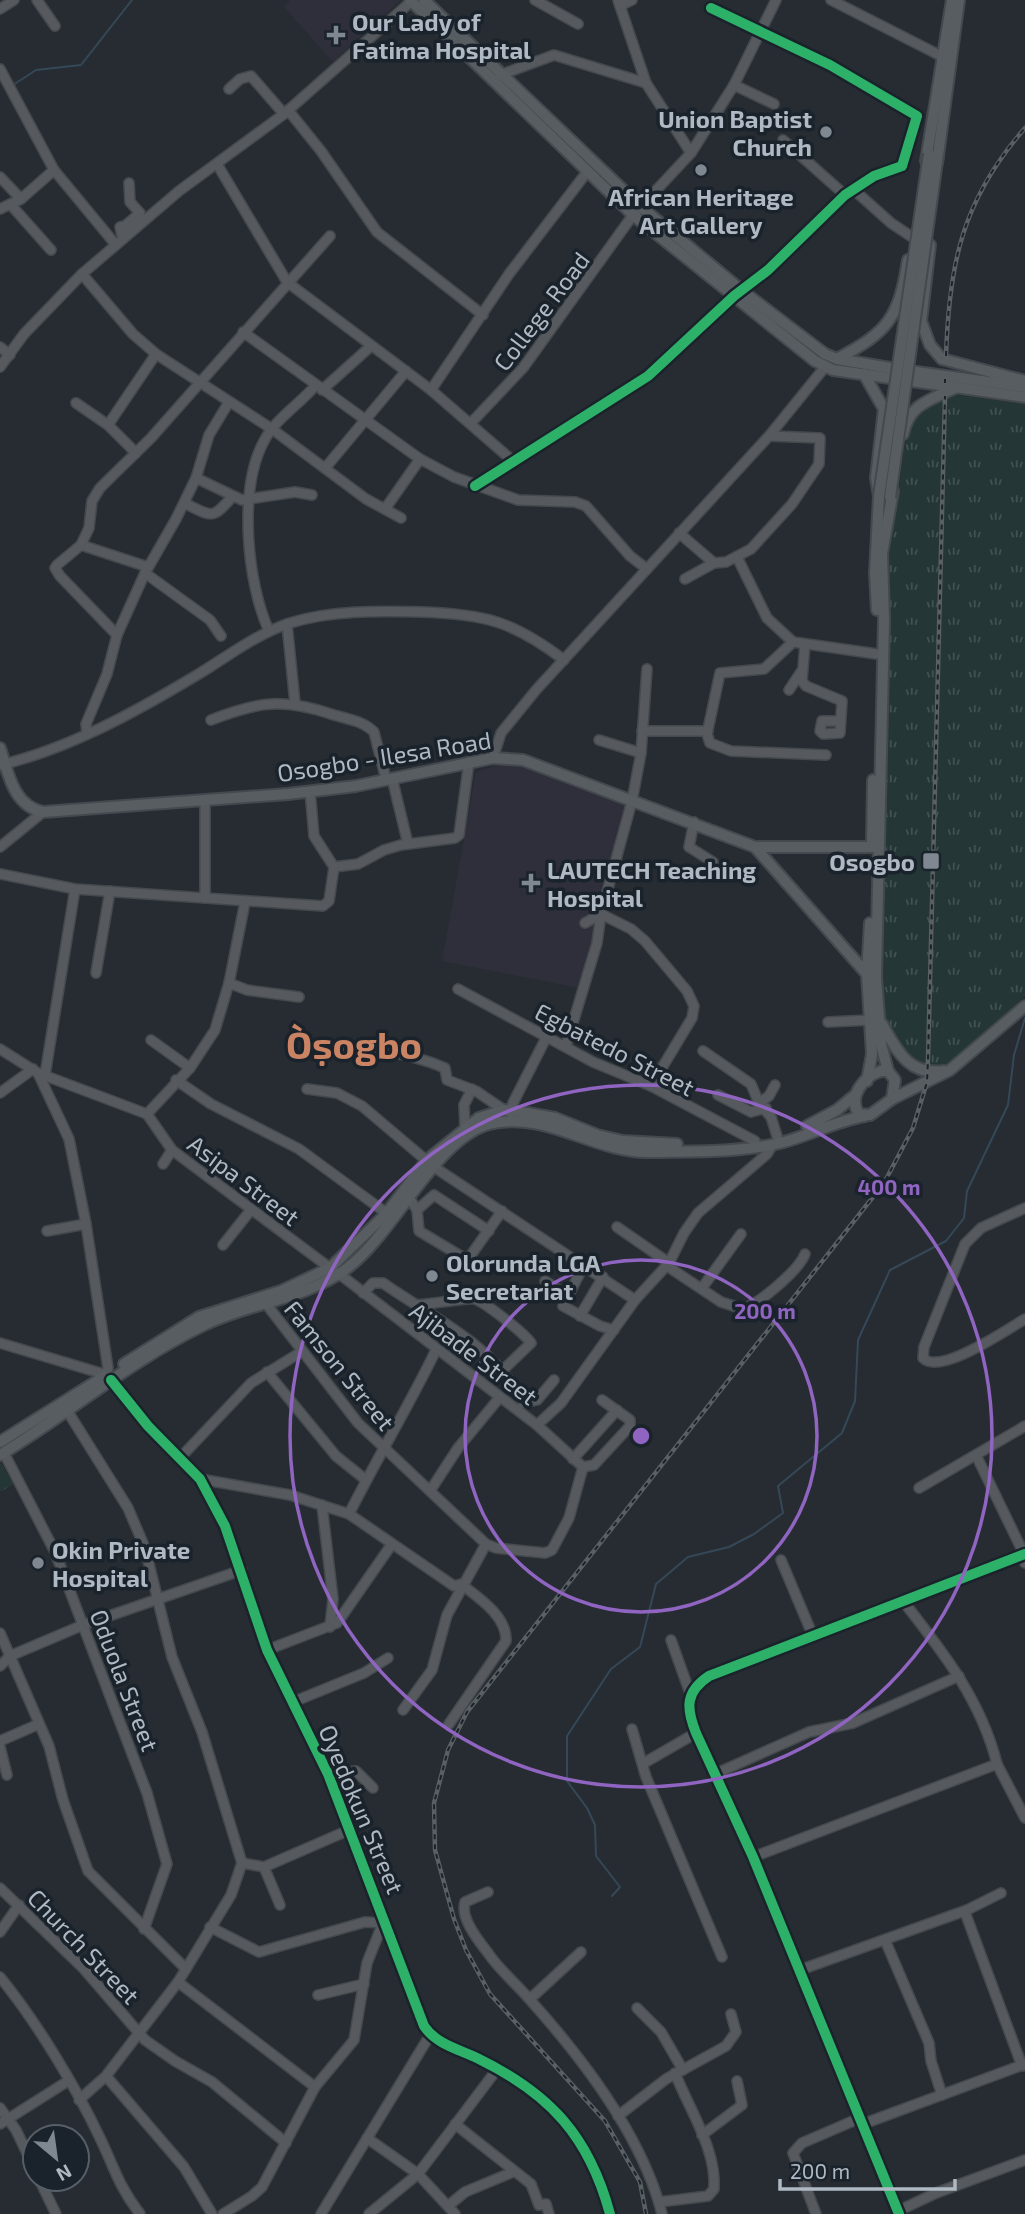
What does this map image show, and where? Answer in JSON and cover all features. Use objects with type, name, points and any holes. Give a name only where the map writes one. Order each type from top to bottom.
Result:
[{"type":"main road","points":[[424,0],[637,211]]},
{"type":"main road","points":[[867,1081],[872,1054],[876,978],[875,573],[952,0]]},
{"type":"main road","points":[[959,0],[933,154],[921,321],[925,336],[942,359],[1025,381]]},
{"type":"main road","points":[[412,1],[587,172],[825,368],[1025,397]]},
{"type":"main road","points":[[837,359],[866,344],[888,324],[905,282],[922,172],[933,154]]},
{"type":"main road","points":[[737,293],[837,359],[1025,387]]},
{"type":"main road","points":[[864,374],[884,410],[876,478],[884,497],[884,620],[876,847],[867,974],[875,1019],[892,1075],[892,1099]]},
{"type":"main road","points":[[884,497],[896,484],[904,430],[910,414],[924,401],[955,388]]},
{"type":"main road","points":[[0,748],[7,776],[23,801],[43,812]]},
{"type":"main road","name":"Osogbo - Ilesa Road","points":[[43,812],[310,791],[389,779],[493,758],[542,765],[755,847],[867,974]]},
{"type":"main road","points":[[755,847],[876,847]]},
{"type":"main road","points":[[2,1450],[68,1412],[108,1376],[205,1324],[309,1290],[410,1199],[431,1163],[471,1133],[488,1124],[509,1121],[536,1122],[607,1147],[645,1152],[775,1140],[877,1111],[892,1099],[950,1070],[1025,1006]]},
{"type":"main road","points":[[875,1019],[895,1048],[916,1069],[929,1072],[950,1070]]},
{"type":"main road","points":[[391,1215],[431,1163],[465,1128],[480,1118],[507,1111],[545,1115],[597,1135],[644,1143],[775,1140],[817,1122],[854,1096],[875,1073],[926,1082]]},
{"type":"main road","points":[[854,1096],[855,1109],[865,1116]]},
{"type":"main road","points":[[2,1450],[199,1317],[281,1291],[331,1268]]},
{"type":"street","points":[[0,9],[14,0]]},
{"type":"street","points":[[37,0],[55,26]]},
{"type":"street","points":[[535,0],[578,24]]},
{"type":"street","points":[[632,0],[619,3],[646,83],[691,153]]},
{"type":"street","name":"College Road","points":[[471,424],[523,368],[637,211],[691,153],[734,85],[776,0]]},
{"type":"street","points":[[831,0],[945,58]]},
{"type":"street","points":[[0,367],[24,334],[82,274],[179,191],[286,112],[412,1]]},
{"type":"street","points":[[475,486],[648,376],[737,293],[778,260],[818,218],[849,192],[874,176],[902,166],[917,116],[830,65],[711,8]]},
{"type":"street","points":[[500,75],[554,55],[646,83]]},
{"type":"street","points":[[0,69],[54,170],[119,242]]},
{"type":"street","points":[[229,89],[240,79],[251,76],[321,151],[377,232],[483,315]]},
{"type":"street","points":[[734,85],[774,104]]},
{"type":"street","points":[[783,140],[912,237]]},
{"type":"street","points":[[217,164],[287,282],[431,390],[514,462]]},
{"type":"street","points":[[0,209],[20,199],[54,170]]},
{"type":"street","points":[[431,390],[509,274],[587,172]]},
{"type":"street","points":[[0,177],[20,199]]},
{"type":"street","points":[[119,242],[120,227],[140,213],[130,202],[129,183]]},
{"type":"street","points":[[10,205],[51,250]]},
{"type":"street","points":[[117,635],[55,568],[81,545],[89,528],[92,501],[100,488],[136,453],[330,236]]},
{"type":"street","points":[[82,274],[133,334],[156,354],[198,384],[272,429],[401,518]]},
{"type":"street","points":[[243,332],[420,459],[475,486],[518,500],[575,502],[589,509],[630,556],[647,569]]},
{"type":"street","points":[[268,631],[258,609],[254,583],[248,498],[259,453],[272,429],[371,345]]},
{"type":"street","points":[[0,347],[10,355]]},
{"type":"street","points":[[108,425],[156,354]]},
{"type":"street","points":[[493,758],[501,733],[564,660],[769,436],[825,368]]},
{"type":"street","points":[[326,467],[406,371]]},
{"type":"street","points":[[88,732],[86,724],[107,674],[117,635],[146,570],[196,478],[209,435],[229,402]]},
{"type":"street","points":[[76,403],[108,425],[136,453]]},
{"type":"street","points":[[684,579],[714,563],[737,557],[751,549],[792,504],[819,464],[820,438],[769,436]]},
{"type":"street","points":[[385,509],[420,459]]},
{"type":"street","points":[[196,478],[232,496],[248,498],[295,492],[312,495]]},
{"type":"street","points":[[184,503],[216,515],[232,496]]},
{"type":"street","points":[[679,533],[714,563]]},
{"type":"street","points":[[81,545],[146,570],[210,620],[221,636]]},
{"type":"street","points":[[737,557],[767,618],[793,642],[877,654]]},
{"type":"street","points":[[3,764],[41,754],[88,732],[184,683],[268,631],[287,624],[382,610],[469,614],[514,628],[539,641],[564,660]]},
{"type":"street","points":[[287,624],[295,703]]},
{"type":"street","points":[[793,642],[764,669],[720,673],[708,731],[710,743],[731,751],[825,755]]},
{"type":"street","points":[[789,690],[801,672],[805,644]]},
{"type":"street","points":[[566,1046],[597,943],[601,914],[632,801],[640,753],[647,669]]},
{"type":"street","points":[[801,672],[806,686],[842,700],[841,721]]},
{"type":"street","points":[[211,720],[262,703],[295,703],[368,726],[376,739],[408,844]]},
{"type":"street","points":[[642,731],[708,731]]},
{"type":"street","points":[[599,740],[640,753]]},
{"type":"street","points":[[334,867],[358,864],[383,850],[408,844],[450,840],[459,835],[469,761]]},
{"type":"street","points":[[0,874],[75,889],[245,902],[326,905],[334,884],[334,867],[314,836],[310,791]]},
{"type":"street","points":[[205,800],[205,898]]},
{"type":"street","points":[[0,846],[43,812]]},
{"type":"street","points":[[694,822],[689,847],[713,862]]},
{"type":"street","points":[[0,1343],[108,1376],[86,1224],[69,1139],[39,1072],[75,889]]},
{"type":"street","points":[[96,973],[110,891]]},
{"type":"street","points":[[0,1049],[39,1072],[147,1114],[190,1068],[215,1030],[229,983],[245,902]]},
{"type":"street","points":[[586,923],[601,914]]},
{"type":"street","points":[[601,914],[631,929],[645,941],[687,991],[694,1006],[692,1018],[651,1086]]},
{"type":"street","points":[[229,983],[247,990],[299,998]]},
{"type":"street","name":"Egbatedo Street","points":[[458,989],[546,1038],[631,1080],[651,1086],[755,1141]]},
{"type":"street","points":[[828,1022],[875,1019]]},
{"type":"street","points":[[312,1045],[353,1047],[424,1059],[445,1068],[447,1080],[472,1089],[507,1111],[546,1038]]},
{"type":"street","points":[[150,1040],[190,1068]]},
{"type":"street","points":[[537,1425],[561,1403],[635,1300],[668,1265],[684,1233],[698,1213],[767,1154],[775,1140],[751,1084],[703,1051]]},
{"type":"street","points":[[0,1093],[39,1072]]},
{"type":"street","points":[[176,1080],[211,1104],[299,1149],[391,1215]]},
{"type":"street","points":[[718,1095],[751,1112],[762,1105],[775,1085]]},
{"type":"street","points":[[307,1089],[337,1093],[362,1107],[431,1163],[635,1300]]},
{"type":"street","points":[[465,1128],[464,1105],[472,1089]]},
{"type":"street","name":"Asipa Street","points":[[147,1114],[172,1150],[250,1211],[331,1268]]},
{"type":"street","points":[[163,1164],[172,1150]]},
{"type":"street","points":[[417,1210],[434,1195],[489,1231]]},
{"type":"street","points":[[410,1199],[417,1210],[419,1231],[464,1258],[471,1255],[502,1211]]},
{"type":"street","points":[[1025,1208],[981,1228],[965,1244],[924,1347],[923,1357],[935,1364],[947,1362],[1025,1319]]},
{"type":"street","points":[[223,1245],[250,1211]]},
{"type":"street","points":[[47,1231],[86,1224]]},
{"type":"street","points":[[617,1227],[721,1302],[743,1309],[754,1304],[798,1268],[805,1254]]},
{"type":"street","points":[[702,1288],[741,1234]]},
{"type":"street","points":[[584,1265],[564,1306],[614,1330]]},
{"type":"street","name":"Ajibade Street","points":[[331,1268],[537,1425],[583,1467]]},
{"type":"street","points":[[580,1316],[603,1277]]},
{"type":"street","points":[[545,1281],[568,1296]]},
{"type":"street","points":[[363,1293],[373,1283],[380,1282],[449,1326],[504,1369],[523,1403]]},
{"type":"street","points":[[414,1304],[438,1305],[467,1299],[480,1303],[531,1343],[504,1369]]},
{"type":"street","name":"Famson Street","points":[[267,1305],[301,1352],[383,1449],[430,1491]]},
{"type":"street","points":[[349,1514],[383,1449],[395,1432],[436,1350]]},
{"type":"street","points":[[180,1458],[232,1401],[267,1372],[301,1352]]},
{"type":"street","points":[[267,1372],[336,1456],[366,1480]]},
{"type":"street","name":"Oyedokun Street","points":[[108,1376],[148,1426],[200,1479],[225,1526],[267,1650],[328,1774],[418,2014],[430,2035]]},
{"type":"street","points":[[517,1412],[523,1403],[537,1400],[554,1380]]},
{"type":"street","points":[[500,1398],[458,1448],[430,1491],[486,1544],[534,1552],[552,1550],[569,1518],[583,1467],[594,1465],[627,1431],[630,1420],[602,1400]]},
{"type":"street","points":[[573,1459],[617,1410]]},
{"type":"street","points":[[68,1412],[128,1508],[145,1548],[172,1657],[202,1732],[242,1863],[231,1895],[178,1982],[106,2076],[79,2099]]},
{"type":"street","points":[[919,1488],[1025,1426]]},
{"type":"street","name":"Oduola Street","points":[[2,1450],[55,1552],[147,1793],[167,1864],[144,1929]]},
{"type":"street","points":[[690,1693],[709,1676],[903,1601],[1024,1558],[976,1455]]},
{"type":"street","points":[[200,1479],[253,1487],[349,1514],[454,1586],[461,1584]]},
{"type":"street","points":[[322,1505],[332,1599],[330,1627]]},
{"type":"street","points":[[267,1650],[330,1627],[344,1617],[392,1544]]},
{"type":"street","points":[[403,1710],[432,1670],[446,1615],[461,1584],[486,1544]]},
{"type":"street","points":[[780,1560],[813,1636]]},
{"type":"street","points":[[0,1666],[10,1656],[83,1625],[242,1570]]},
{"type":"street","points":[[449,1724],[506,1641],[500,1621],[492,1610],[461,1584]]},
{"type":"street","points":[[903,1601],[977,1704],[997,1764],[1025,1818]]},
{"type":"street","points":[[0,1633],[49,1746],[63,1800],[88,1871],[186,1969]]},
{"type":"street","points":[[671,1640],[690,1693],[689,1715],[696,1733],[753,1857],[898,2212],[1025,2160]]},
{"type":"street","points":[[293,1702],[364,1673],[388,1658]]},
{"type":"street","points":[[715,1774],[796,1738],[853,1723],[959,1676]]},
{"type":"street","points":[[0,1741],[39,1724]]},
{"type":"street","points":[[632,1729],[646,1777],[722,1957]]},
{"type":"street","points":[[644,1763],[696,1733]]},
{"type":"street","points":[[0,1747],[7,1775]]},
{"type":"street","points":[[753,1857],[997,1764]]},
{"type":"street","points":[[328,1774],[356,1770],[373,1788]]},
{"type":"street","points":[[242,1863],[264,1867],[349,1830]]},
{"type":"street","points":[[264,1867],[280,1905]]},
{"type":"street","name":"Church Street","points":[[0,1888],[84,1969],[153,2047],[212,2082],[286,2143]]},
{"type":"street","points":[[488,1892],[469,1898],[464,1913],[495,1964],[530,1999],[569,2046],[618,2116],[645,2165],[662,2214]]},
{"type":"street","points":[[800,1970],[967,1910],[1001,1893]]},
{"type":"street","points":[[0,1932],[19,1905]]},
{"type":"street","points":[[816,2214],[793,2152],[802,2143],[1023,2065],[977,1950],[967,1910]]},
{"type":"street","points":[[210,1927],[259,1952],[383,1919],[367,1963],[354,2040],[315,2088],[258,2192],[223,2214]]},
{"type":"street","points":[[885,1940],[929,2043],[931,2061],[942,2095]]},
{"type":"street","points":[[530,1999],[581,1952]]},
{"type":"street","points":[[0,1977],[55,2056],[100,2137],[121,2189],[140,2214]]},
{"type":"street","points":[[178,1982],[315,2088]]},
{"type":"street","points":[[318,1995],[364,1984]]},
{"type":"street","points":[[637,2008],[661,2032],[702,2135],[715,2180],[712,2193],[698,2199],[659,2202]]},
{"type":"street","points":[[618,2116],[679,2072],[726,2046],[736,2032],[731,2014]]},
{"type":"street","points":[[321,2214],[430,2035],[528,2085],[557,2111],[588,2160],[610,2214]]},
{"type":"street","points":[[369,2214],[418,2174],[498,2068]]},
{"type":"street","points":[[106,2076],[184,2167],[212,2214]]},
{"type":"street","points":[[4,2122],[68,2081]]},
{"type":"street","points":[[702,2135],[742,2105],[737,2081]]},
{"type":"street","points":[[0,2108],[4,2122],[21,2148]]},
{"type":"street","points":[[455,2124],[531,2184],[539,2205],[546,2204],[549,2214]]},
{"type":"street","points":[[367,2138],[418,2174],[455,2214]]},
{"type":"street","points":[[447,2206],[465,2192],[513,2172]]},
{"type":"street","points":[[46,2193],[56,2214]]},
{"type":"shaded area","name":"Our Lady of Fatima Hospital","points":[[290,0],[401,0],[333,62],[284,7]]},
{"type":"shaded area","name":"LAUTECH Teaching Hospital","points":[[518,765],[627,804],[579,988],[442,961],[476,772],[495,766]]},
{"type":"green space","points":[[955,395],[1025,404],[1025,996],[937,1076],[919,1074],[879,1015],[886,580],[907,430],[927,407]]},
{"type":"green space","points":[[0,1464],[13,1484],[0,1492]]},
{"type":"waterway","points":[[13,85],[36,70],[81,65],[132,0]]},
{"type":"waterway","points":[[612,1896],[620,1887],[596,1856],[595,1825],[587,1808],[567,1781],[567,1736],[611,1669],[640,1647],[656,1584],[688,1557],[729,1547],[754,1534],[783,1513],[778,1486],[842,1433],[855,1401],[858,1340],[890,1270],[946,1241],[964,1218],[967,1191],[1008,1105],[1014,1055],[1025,1018]]},
{"type":"railway","points":[[946,356],[951,292],[963,234],[987,181],[1025,128]]},
{"type":"railway","points":[[646,2214],[640,2182],[605,2121],[490,1994],[466,1950],[454,1919],[435,1850],[434,1803],[448,1750],[467,1712],[884,1183],[913,1128],[927,1082],[945,396]]},
{"type":"cycle path","points":[[475,486],[648,376],[734,296],[768,270],[845,195],[874,176],[902,166],[917,116],[830,65],[711,8]]},
{"type":"cycle path","points":[[111,1380],[148,1426],[200,1479],[225,1526],[267,1650],[328,1774],[424,2026],[435,2038],[479,2059],[526,2087],[563,2120],[591,2162],[610,2214]]},
{"type":"cycle path","points":[[899,2214],[753,1857],[696,1733],[690,1716],[690,1701],[695,1688],[709,1676],[1025,1554]]},
{"type":"place","name":"Our Lady of Fatima Hospital","points":[[336,35]]},
{"type":"place","name":"Union Baptist Church","points":[[826,132]]},
{"type":"place","name":"African Heritage Art Gallery","points":[[701,170]]},
{"type":"place","name":"Osogbo","points":[[931,861]]},
{"type":"place","name":"LAUTECH Teaching Hospital","points":[[531,883]]},
{"type":"place","name":"Olorunda LGA Secretariat","points":[[432,1276]]},
{"type":"place","name":"Okin Private Hospital","points":[[38,1563]]},
{"type":"district","name":"Òṣogbo","points":[[354,1044]]}]
